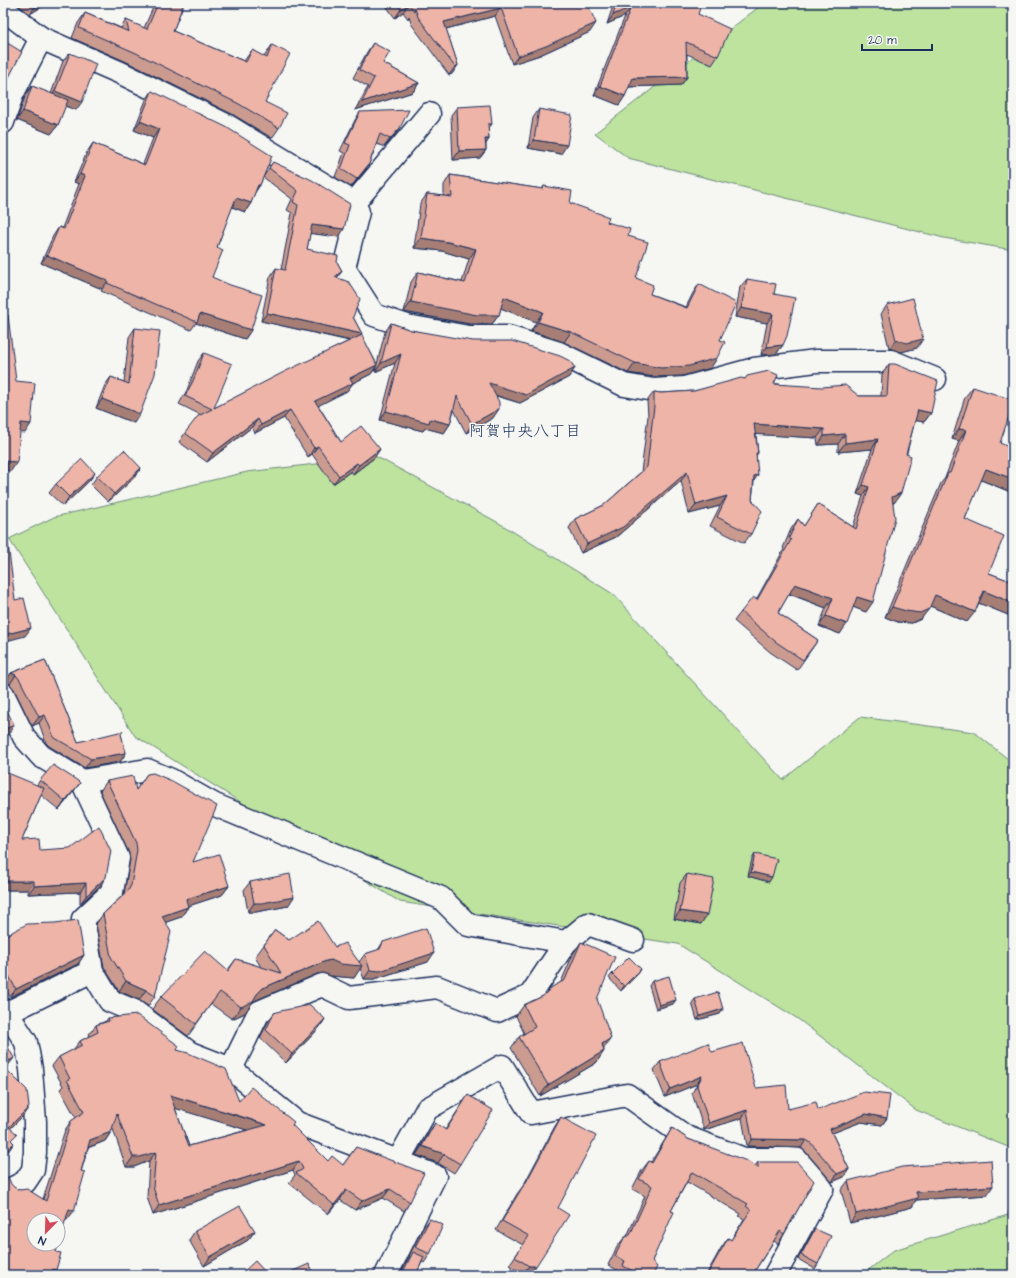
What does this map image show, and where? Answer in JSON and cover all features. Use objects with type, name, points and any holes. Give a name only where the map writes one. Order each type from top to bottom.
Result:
[{"type":"street","points":[[3,9],[41,38],[226,125],[354,203],[358,212],[344,268],[374,315],[407,326],[469,337],[508,337],[559,353],[624,386],[654,390],[684,388],[754,369],[816,361],[891,361],[935,379]]},
{"type":"street","points":[[3,122],[12,95],[41,38]]},
{"type":"street","points":[[354,203],[429,114]]},
{"type":"street","points":[[3,694],[24,737],[41,756],[82,780],[118,858],[112,892],[83,919],[92,971],[110,1001],[134,1011],[190,1053],[231,1070],[298,1123],[435,1176],[386,1275]]},
{"type":"street","points":[[82,780],[147,770],[171,780],[215,805],[441,898],[468,925],[566,942]]},
{"type":"street","points":[[231,1070],[259,1012],[322,985],[349,998],[437,987],[497,1011],[530,996],[566,942],[588,924],[633,940]]},
{"type":"street","points":[[15,1187],[26,1182],[33,1170],[35,1152],[35,1122],[31,1069],[26,1042],[5,1012],[92,971]]},
{"type":"street","points":[[398,1161],[427,1109],[502,1066],[531,1113],[627,1095],[686,1137],[744,1159],[796,1159],[822,1189],[775,1275]]},
{"type":"green space","points":[[764,3],[1013,3],[1013,250],[944,238],[628,158],[595,133]]},
{"type":"green space","points":[[377,457],[499,523],[613,594],[783,780],[860,717],[974,732],[1013,763],[1013,1149],[916,1110],[798,1019],[678,944],[400,902],[135,736],[9,539],[54,517],[247,472]]},
{"type":"green space","points":[[1013,1194],[1013,1275],[862,1275],[894,1250],[1008,1215]]},
{"type":"building","points":[[158,3],[184,3],[173,31],[246,62],[252,50],[267,58],[272,45],[290,54],[265,102],[287,113],[279,128],[239,104],[134,52],[79,28],[85,13],[129,32],[126,20],[147,29]]},
{"type":"building","points":[[396,3],[587,3],[596,23],[546,46],[518,56],[501,8],[444,22],[458,65],[455,67],[418,17],[415,8],[414,11],[409,4],[401,9]]},
{"type":"building","points":[[617,3],[685,3],[700,8],[698,14],[730,29],[718,56],[686,42],[687,77],[633,78],[625,96],[600,86],[631,7],[613,15]]},
{"type":"building","points":[[4,41],[22,52],[3,92],[3,42]]},
{"type":"building","points":[[373,43],[390,52],[383,63],[419,83],[362,102],[374,78],[359,70]]},
{"type":"building","points":[[70,53],[96,64],[82,102],[55,91]]},
{"type":"building","points":[[32,86],[68,100],[58,125],[23,111]]},
{"type":"building","points":[[152,91],[226,127],[272,156],[251,203],[236,198],[217,247],[223,250],[212,277],[230,285],[262,295],[251,330],[200,314],[197,322],[47,255],[59,227],[64,229],[85,176],[80,174],[93,143],[145,165],[159,129],[140,121]]},
{"type":"building","points":[[490,105],[492,124],[488,124],[489,139],[485,139],[486,150],[459,151],[457,107]]},
{"type":"building","points":[[539,109],[572,115],[567,145],[534,140]]},
{"type":"building","points":[[409,110],[400,128],[390,139],[380,134],[369,164],[357,179],[341,169],[350,145],[345,143],[360,112]]},
{"type":"building","points":[[273,162],[312,180],[350,204],[344,229],[312,225],[307,249],[338,256],[337,262],[342,271],[335,277],[349,282],[360,299],[353,317],[362,334],[267,313],[276,268],[285,270],[298,205],[293,202],[298,191],[269,168]]},
{"type":"building","points":[[450,175],[543,189],[544,186],[572,191],[570,203],[609,217],[607,222],[630,229],[628,236],[648,242],[636,278],[653,285],[650,294],[687,308],[699,284],[736,303],[720,340],[725,342],[717,358],[689,366],[661,368],[635,363],[571,332],[538,322],[543,312],[504,297],[499,315],[477,315],[411,302],[418,272],[465,283],[476,249],[448,242],[421,238],[427,194],[452,197]]},
{"type":"building","points":[[747,279],[776,284],[774,294],[795,298],[787,336],[783,345],[767,347],[773,314],[741,308]]},
{"type":"building","points":[[913,298],[923,339],[907,343],[896,340],[887,305]]},
{"type":"building","points":[[8,315],[16,381],[35,383],[31,424],[21,423],[17,462],[3,461],[3,316]]},
{"type":"building","points":[[391,323],[411,330],[473,341],[512,341],[560,356],[570,361],[575,368],[526,395],[489,383],[499,402],[499,409],[472,424],[457,396],[450,424],[430,419],[429,423],[386,411],[401,354],[381,363]]},
{"type":"building","points":[[135,328],[160,331],[155,374],[140,414],[102,399],[111,377],[129,384]]},
{"type":"building","points":[[362,335],[377,365],[350,378],[353,383],[315,401],[341,442],[361,426],[380,449],[359,465],[357,463],[339,476],[318,446],[314,448],[290,410],[261,425],[258,419],[213,453],[185,433],[198,416],[212,409],[185,396],[193,381],[204,353],[232,364],[214,408],[286,371]]},
{"type":"building","points":[[889,364],[895,364],[938,381],[931,413],[918,410],[906,454],[911,456],[901,493],[892,497],[895,518],[873,602],[857,597],[847,624],[826,616],[833,598],[795,584],[778,613],[818,640],[803,660],[776,642],[741,612],[753,597],[757,600],[791,540],[789,538],[798,519],[804,526],[818,504],[856,529],[869,487],[863,485],[878,439],[845,443],[845,434],[824,436],[824,429],[754,424],[758,453],[756,453],[758,475],[754,476],[752,500],[762,511],[751,534],[717,517],[727,496],[696,505],[687,472],[623,527],[587,544],[575,519],[604,505],[647,467],[654,406],[654,392],[694,391],[741,378],[745,379],[747,376],[769,371],[778,375],[774,384],[822,387],[845,385],[859,396],[887,396]]},
{"type":"building","points":[[973,387],[1013,400],[1000,443],[1013,449],[1013,479],[986,469],[965,519],[1004,536],[989,573],[1013,582],[1013,603],[984,591],[975,612],[935,595],[929,609],[920,613],[892,607],[948,473],[950,473],[966,430],[959,429]]},
{"type":"building","points":[[124,450],[141,468],[114,494],[97,476]]},
{"type":"building","points":[[82,459],[95,473],[69,497],[56,484]]},
{"type":"building","points":[[3,530],[4,544],[8,544],[15,600],[24,598],[31,628],[3,635]]},
{"type":"building","points":[[45,660],[78,742],[123,731],[121,734],[126,753],[91,759],[55,738],[45,715],[39,717],[20,680],[16,675],[11,673]]},
{"type":"building","points":[[3,702],[14,725],[3,730]]},
{"type":"building","points":[[53,765],[80,783],[65,801],[40,780]]},
{"type":"building","points":[[3,771],[44,788],[22,840],[39,839],[40,850],[70,848],[99,826],[111,851],[106,877],[86,896],[86,883],[34,886],[34,881],[3,881]]},
{"type":"building","points":[[153,773],[172,781],[217,806],[193,862],[219,854],[229,886],[186,899],[188,907],[162,916],[171,932],[155,996],[126,981],[111,957],[103,914],[128,891],[131,885],[137,850],[136,843],[107,781],[133,776],[136,790],[147,774]]},
{"type":"building","points":[[755,854],[777,859],[772,877],[751,872]]},
{"type":"building","points":[[290,874],[294,897],[254,903],[250,882]]},
{"type":"building","points":[[687,874],[714,879],[707,915],[680,911]]},
{"type":"building","points":[[78,920],[84,955],[16,989],[4,967],[3,968],[3,937],[27,924]]},
{"type":"building","points":[[318,921],[335,947],[345,943],[362,966],[340,964],[331,960],[326,961],[263,988],[253,1001],[241,1007],[220,992],[196,1024],[161,997],[205,951],[228,971],[236,959],[281,973],[264,945],[275,930],[289,940]]},
{"type":"building","points":[[426,928],[434,953],[380,971],[370,970],[365,954],[380,949],[383,942]]},
{"type":"building","points":[[581,942],[615,957],[597,999],[611,1038],[602,1044],[604,1051],[548,1085],[519,1037],[535,1027],[524,1005],[543,996],[552,987],[565,980]]},
{"type":"building","points":[[629,957],[641,969],[624,986],[612,974]]},
{"type":"building","points":[[669,976],[676,1000],[659,1005],[652,981]]},
{"type":"building","points":[[718,992],[723,1009],[700,1016],[695,999]]},
{"type":"building","points":[[310,1005],[325,1019],[292,1054],[266,1030],[274,1013]]},
{"type":"building","points":[[137,1015],[179,1046],[177,1050],[226,1069],[239,1101],[251,1087],[294,1122],[292,1125],[328,1161],[332,1156],[343,1165],[356,1147],[424,1173],[410,1202],[390,1189],[362,1201],[346,1190],[334,1205],[296,1173],[303,1169],[299,1161],[159,1205],[153,1187],[156,1152],[140,1157],[133,1157],[117,1114],[111,1132],[90,1140],[81,1171],[85,1172],[74,1211],[69,1209],[66,1219],[66,1212],[26,1212],[26,1252],[61,1253],[56,1270],[53,1269],[51,1275],[3,1274],[3,1175],[9,1179],[15,1188],[20,1190],[27,1189],[46,1201],[71,1121],[84,1112],[67,1080],[70,1079],[59,1057],[82,1045],[80,1041],[98,1032],[96,1025],[109,1021],[108,1018]],"holes":[[[170,1095],[246,1118],[267,1125],[189,1146]]]},
{"type":"building","points":[[3,1038],[14,1058],[3,1064]]},
{"type":"building","points":[[708,1043],[712,1052],[743,1043],[756,1088],[786,1085],[788,1109],[816,1102],[818,1110],[864,1092],[890,1095],[887,1118],[866,1114],[830,1129],[849,1169],[837,1174],[811,1143],[806,1140],[752,1139],[747,1110],[709,1123],[697,1086],[702,1076],[670,1089],[660,1062]]},
{"type":"building","points":[[3,1066],[27,1090],[29,1107],[9,1127],[17,1134],[11,1140],[14,1143],[3,1154]]},
{"type":"building","points":[[468,1095],[493,1110],[460,1164],[444,1154],[422,1146],[435,1123],[446,1130]]},
{"type":"building","points":[[561,1117],[596,1136],[558,1208],[569,1215],[536,1266],[529,1266],[515,1257],[529,1236],[502,1221],[524,1186]]},
{"type":"building","points":[[672,1128],[688,1139],[747,1161],[758,1168],[758,1162],[797,1162],[814,1181],[784,1234],[780,1231],[754,1272],[760,1275],[707,1275],[728,1238],[731,1240],[751,1210],[746,1206],[748,1204],[692,1172],[671,1211],[674,1212],[652,1261],[657,1267],[653,1275],[641,1275],[623,1266],[625,1261],[615,1256],[624,1238],[630,1235],[652,1186],[639,1179],[649,1161],[652,1163]]},
{"type":"building","points":[[991,1160],[993,1186],[916,1192],[918,1198],[856,1214],[848,1181],[902,1167]]},
{"type":"building","points":[[240,1206],[255,1231],[210,1257],[195,1231]]},
{"type":"building","points":[[430,1219],[443,1225],[430,1254],[415,1247]]},
{"type":"building","points":[[815,1229],[831,1236],[818,1264],[801,1255]]},
{"type":"building","points":[[413,1252],[424,1257],[416,1275],[401,1275],[403,1272]]},
{"type":"building","points":[[255,1261],[268,1275],[240,1275]]},
{"type":"building","points":[[309,1264],[314,1275],[284,1275]]},
{"type":"district","name":"阿賀中央八丁目","points":[[525,431]]}]
